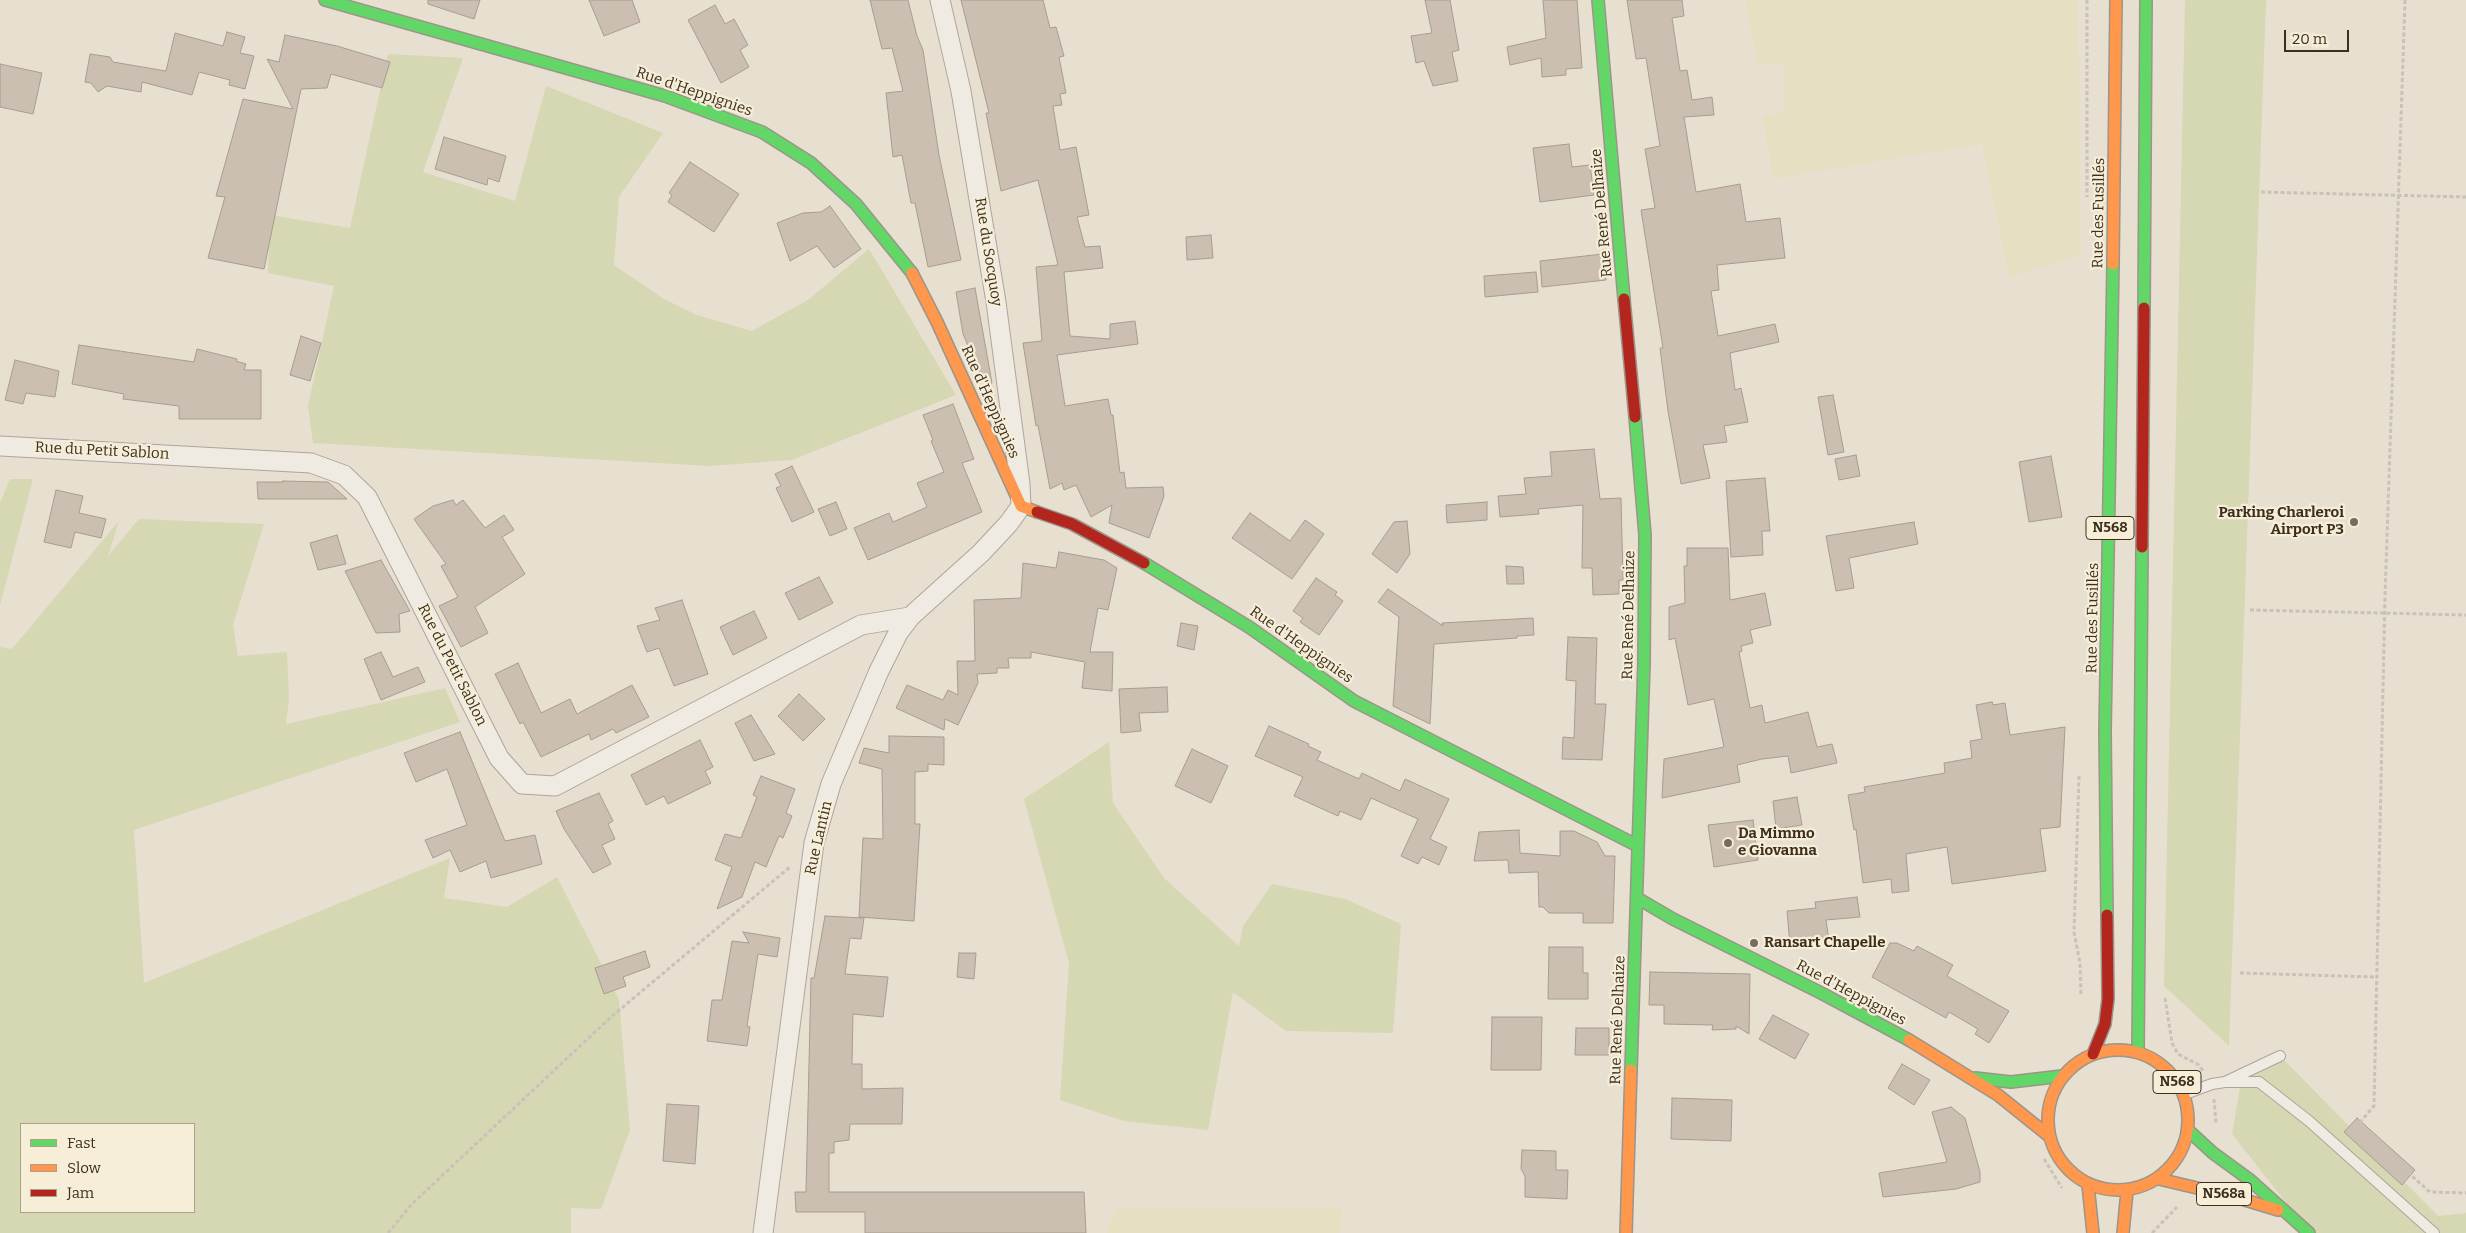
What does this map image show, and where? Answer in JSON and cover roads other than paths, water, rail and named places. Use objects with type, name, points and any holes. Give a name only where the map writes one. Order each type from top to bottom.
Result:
[{"type":"main road","name":"Rue d'Heppignies","points":[[325,0],[710,111],[762,132],[811,163],[856,204],[878,228],[912,273],[937,322],[1021,506],[1072,524],[1156,569],[1249,627],[1354,701],[1386,719],[1638,846]]},
{"type":"main road","name":"Rue René Delhaize","points":[[1598,0],[1645,535],[1637,898],[1626,1233]]},
{"type":"main road","name":"Rue des Fusillés","points":[[2093,1054],[2106,1024],[2108,999],[2105,731],[2112,420],[2116,0]]},
{"type":"main road","name":"N568","points":[[2138,1052],[2146,0]]},
{"type":"main road","name":"Rue d'Heppignies","points":[[1637,898],[1673,919],[1920,1046],[1998,1095],[2049,1136]]},
{"type":"main road","name":"N568","points":[[2116,1049],[2138,1052],[2152,1057],[2172,1073],[2185,1094],[2189,1112],[2189,1131],[2182,1150],[2173,1164],[2159,1179],[2127,1191],[2107,1190],[2088,1184],[2070,1173],[2056,1155],[2049,1136],[2048,1111],[2056,1086],[2071,1067],[2093,1054],[2116,1049]]},
{"type":"main road","name":"Rue d'Heppignies","points":[[1969,1078],[2011,1082],[2062,1076]]},
{"type":"main road","name":"N568a","points":[[2189,1131],[2289,1214],[2309,1233]]},
{"type":"main road","name":"N568a","points":[[2159,1179],[2235,1197],[2289,1214]]},
{"type":"main road","points":[[2088,1184],[2093,1233]]},
{"type":"main road","points":[[2123,1233],[2127,1191]]},
{"type":"street","name":"Rue du Socquoy","points":[[940,0],[961,91],[996,302],[1020,484],[1021,506]]},
{"type":"street","name":"Rue du Petit Sablon","points":[[0,446],[311,463],[344,475],[367,497],[499,758],[522,784],[555,786],[861,625],[910,617]]},
{"type":"street","name":"Rue Lantin","points":[[762,1233],[814,844],[831,784],[879,671],[898,633],[910,617],[981,553],[1009,523],[1021,506]]},
{"type":"lane","points":[[2225,1082],[2280,1056]]},
{"type":"lane","points":[[2185,1094],[2212,1084],[2260,1082],[2309,1121],[2434,1233]]},
{"type":"place","name":"Parking Charleroi Airport P3","points":[[2354,522]]},
{"type":"place","name":"Da Mimmo e Giovanna","points":[[1728,843]]},
{"type":"place","name":"Ransart Chapelle","points":[[1754,943]]}]
